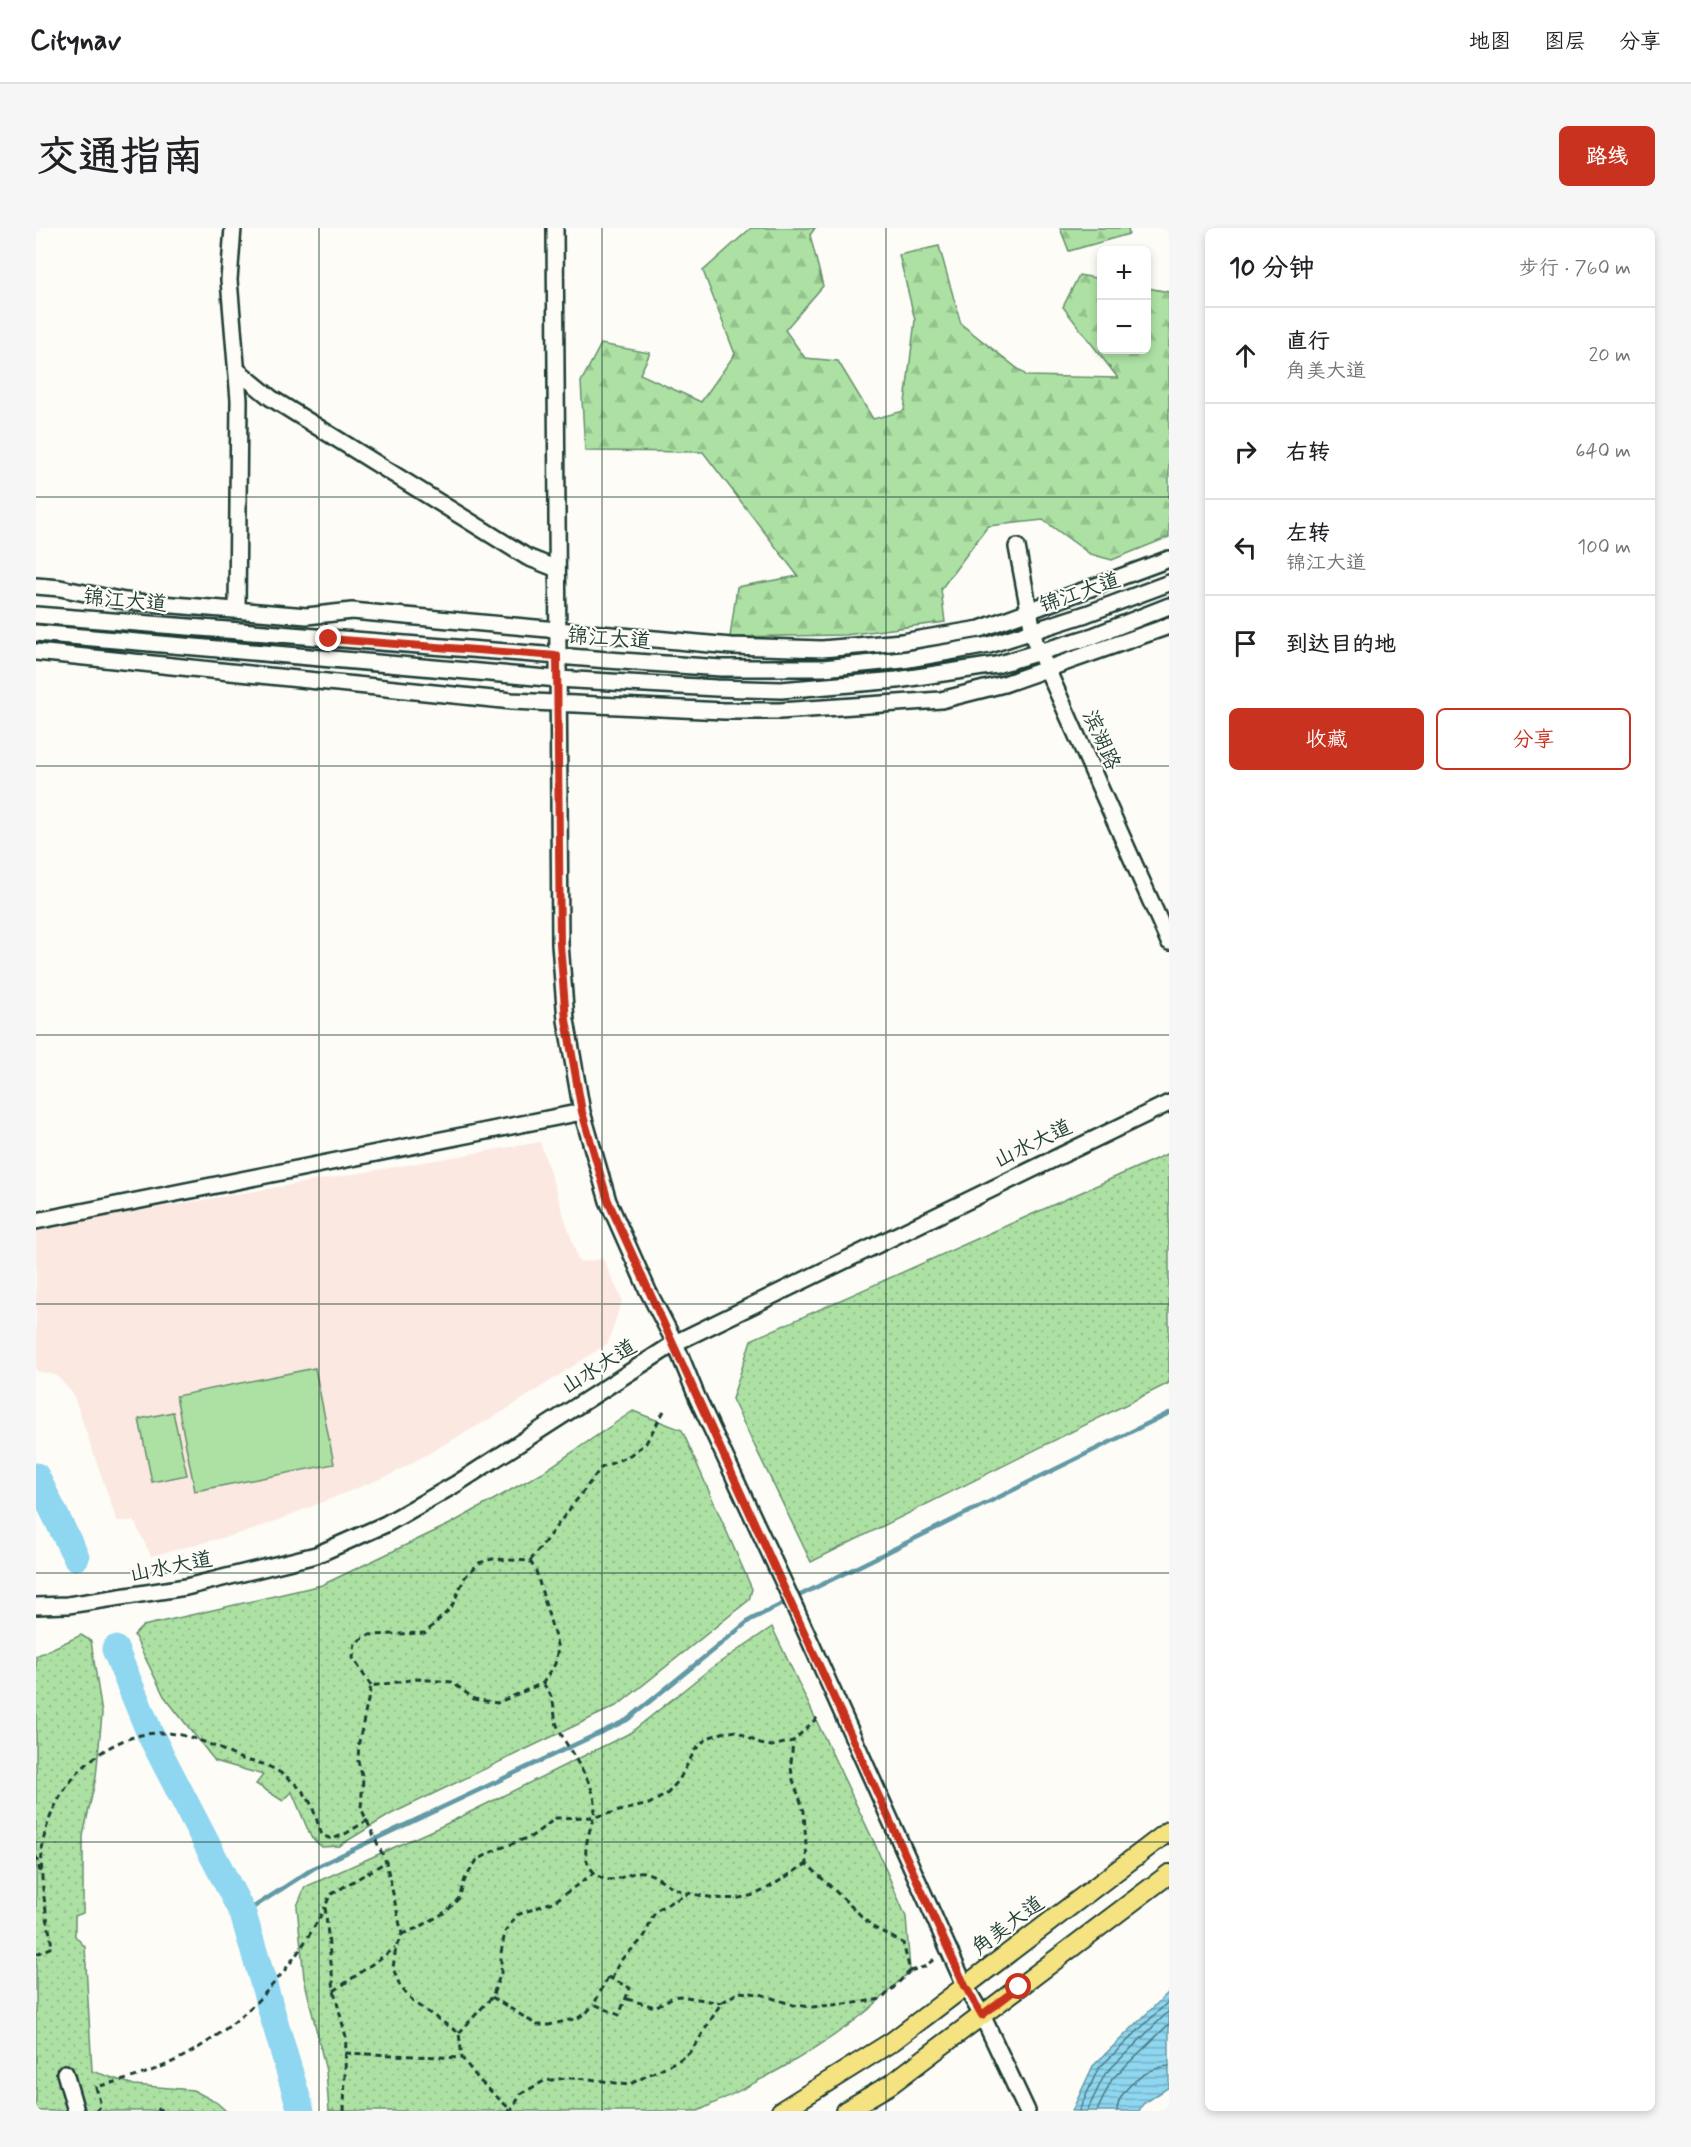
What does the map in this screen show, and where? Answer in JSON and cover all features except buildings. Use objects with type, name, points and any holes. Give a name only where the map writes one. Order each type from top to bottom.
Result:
[{"type":"main road","name":"角美大道","points":[[781,2111],[893,2041],[1169,1831]]},
{"type":"main road","points":[[845,2111],[891,2084],[1169,1874]]},
{"type":"street","points":[[233,228],[229,280],[239,400],[237,610]]},
{"type":"street","points":[[555,228],[560,944],[566,1020],[582,1112],[608,1201],[648,1291],[675,1344],[965,1986],[982,2015],[1027,2111]]},
{"type":"street","points":[[237,370],[291,411],[527,557],[557,569]]},
{"type":"street","name":"滨湖路","points":[[1017,547],[1033,631],[1040,652],[1169,942]]},
{"type":"street","points":[[36,586],[60,588],[125,601],[307,616],[352,610],[610,636],[731,646],[822,649],[902,642],[980,629],[1169,559]]},
{"type":"street","name":"锦江大道","points":[[36,615],[721,668],[823,668],[903,660],[989,645],[1169,583]]},
{"type":"street","name":"锦江大道","points":[[36,633],[558,679],[781,690],[897,680],[996,665],[1093,636],[1169,606]]},
{"type":"street","points":[[36,652],[513,701],[724,711],[822,709],[941,700],[1004,684],[1169,626]]},
{"type":"street","name":"山水大道","points":[[36,1606],[68,1605],[186,1587],[316,1555],[386,1524],[456,1484],[675,1344],[1169,1103]]},
{"type":"street","points":[[36,1221],[582,1112]]},
{"type":"street","points":[[65,2073],[76,2111]]},
{"type":"path","points":[[530,1561],[601,1468],[630,1455],[646,1443],[664,1411]]},
{"type":"path","points":[[530,1561],[492,1558],[479,1563],[465,1577],[451,1608],[425,1633],[368,1635],[355,1643],[353,1658],[371,1686],[359,1742],[358,1761],[363,1779],[361,1808],[386,1862],[402,1934],[396,1947],[393,1968],[400,1986],[413,2001],[459,2033],[462,2058],[480,2081],[511,2110],[521,2094],[544,2081],[567,2078],[590,2079],[627,2085],[679,2060],[689,2053],[698,2041],[721,2003],[739,1992],[760,1994],[793,2005],[812,2007],[882,1999],[910,1971],[924,1967],[948,1948]]},
{"type":"path","points":[[371,1686],[417,1679],[452,1682],[474,1699],[497,1703],[543,1683],[555,1664],[558,1648],[536,1572],[530,1561]]},
{"type":"path","points":[[543,1683],[552,1700],[558,1727],[591,1788],[595,1802],[594,1817],[586,1848],[587,1859],[601,1877],[620,1880],[636,1872],[644,1872],[670,1887],[724,1899],[750,1897],[807,1864]]},
{"type":"path","points":[[402,1934],[420,1927],[447,1911],[459,1898],[465,1878],[477,1860],[532,1836],[556,1818],[594,1817],[649,1804],[667,1794],[679,1780],[695,1750],[707,1738],[737,1731],[760,1744],[772,1746],[793,1741],[819,1716]]},
{"type":"path","points":[[36,1954],[52,1947],[43,1881],[43,1844],[51,1815],[76,1774],[102,1751],[127,1738],[162,1733],[189,1736],[240,1758],[265,1765],[286,1776],[307,1797],[322,1834],[332,1839],[368,1820]]},
{"type":"path","points":[[793,1741],[790,1763],[792,1777],[804,1811],[807,1864],[873,1927],[903,1943],[910,1971]]},
{"type":"path","points":[[36,1856],[43,1881]]},
{"type":"path","points":[[96,2111],[101,2106],[96,2087],[141,2075],[192,2052],[241,2018],[284,1973],[319,1918],[330,1895],[386,1862]]},
{"type":"path","points":[[459,2033],[492,1997],[501,1973],[501,1953],[505,1932],[518,1915],[555,1901],[595,1872]]},
{"type":"path","points":[[612,1979],[618,1964],[643,1938],[652,1916],[660,1908],[690,1893]]},
{"type":"path","points":[[325,1906],[334,1992],[346,2037],[344,2111]]},
{"type":"path","points":[[334,1992],[396,1947]]},
{"type":"path","points":[[492,1997],[527,2021],[537,2025],[549,2025],[578,2018],[587,2012],[594,2004],[608,1977],[630,1988],[619,2015],[594,2004]]},
{"type":"path","points":[[627,1999],[655,2007],[673,1997],[680,1996],[721,2003]]},
{"type":"path","points":[[345,2053],[462,2058]]},
{"type":"path","points":[[157,2111],[165,2111]]},
{"type":"shaded area","points":[[540,1142],[579,1262],[603,1259],[622,1300],[608,1343],[509,1408],[392,1474],[253,1530],[151,1556],[134,1521],[117,1521],[73,1394],[56,1375],[36,1371],[36,1229]]},
{"type":"green space","points":[[751,228],[815,228],[810,235],[823,286],[785,330],[805,358],[838,361],[873,419],[904,411],[915,320],[899,255],[939,246],[961,324],[1027,376],[1118,378],[1099,354],[1151,354],[1151,289],[1169,292],[1169,537],[1112,560],[1090,554],[1043,520],[988,526],[941,589],[945,622],[845,635],[730,637],[737,587],[798,576],[703,452],[585,451],[581,382],[601,344],[650,353],[640,374],[701,402],[735,354],[703,271]]},
{"type":"green space","points":[[1060,228],[1128,228],[1129,234],[1069,251]]},
{"type":"green space","points":[[1079,275],[1097,278],[1097,351],[1063,307]]},
{"type":"green space","points":[[1169,1153],[1169,1383],[811,1562],[732,1399],[751,1340]]},
{"type":"green space","points":[[315,1368],[334,1464],[195,1491],[176,1396]]},
{"type":"green space","points":[[633,1411],[682,1430],[752,1589],[749,1600],[618,1705],[391,1814],[339,1846],[322,1847],[311,1837],[292,1792],[283,1801],[256,1784],[263,1775],[215,1761],[164,1696],[134,1635],[143,1626],[322,1585],[450,1524],[543,1472]]},
{"type":"green space","points":[[173,1412],[187,1475],[152,1482],[139,1419]]},
{"type":"green space","points":[[772,1627],[874,1842],[906,1917],[910,1971],[868,2010],[823,2043],[762,2079],[698,2111],[329,2111],[326,2071],[304,1978],[297,1906],[305,1887],[444,1825],[630,1733],[710,1669]]},
{"type":"green space","points":[[81,1635],[91,1641],[102,1714],[96,1777],[83,1836],[83,1913],[75,1916],[75,1936],[85,1947],[92,2071],[134,2085],[193,2090],[216,2102],[226,2111],[36,2111],[36,1656]]},
{"type":"water","points":[[1169,1992],[1169,2087],[1143,2104],[1139,2111],[1072,2111],[1093,2066]]},
{"type":"waterway","points":[[243,1914],[314,1868],[627,1720],[750,1620],[1169,1413]]},
{"type":"waterway","points":[[36,1476],[76,1557]]},
{"type":"waterway","points":[[115,1649],[151,1736],[243,1914],[301,2111]]},
{"type":"route","points":[[329,639],[557,656],[560,944],[566,1020],[582,1112],[608,1201],[787,1590],[965,1986],[982,2015],[1019,1987]]}]
